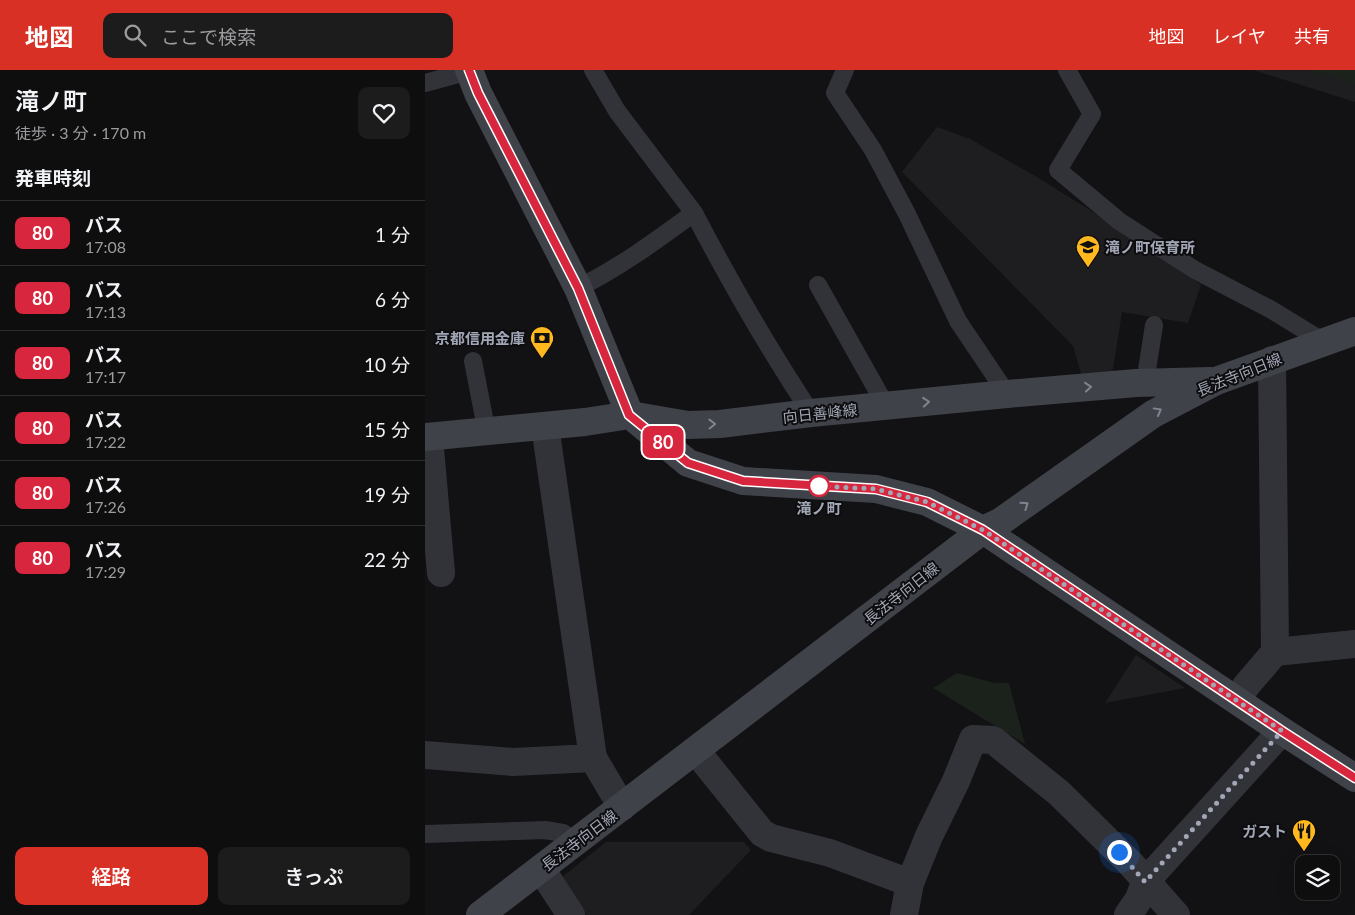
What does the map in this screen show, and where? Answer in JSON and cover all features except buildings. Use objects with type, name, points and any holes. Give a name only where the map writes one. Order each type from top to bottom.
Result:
[{"type":"main road","points":[[469,70],[478,93],[578,288],[629,415],[688,463],[743,481],[876,489],[927,502],[983,530],[1355,778]]},
{"type":"main road","name":"長法寺向日線","points":[[481,915],[983,530],[1000,522],[1153,414],[1216,381],[1355,331]]},
{"type":"main road","name":"向日善峰線","points":[[427,437],[487,433],[629,415],[687,425],[720,424],[1007,394],[1145,383],[1216,381]]},
{"type":"street","points":[[1237,700],[1245,686],[1275,652],[1272,360]]},
{"type":"street","points":[[545,426],[593,758],[622,807]]},
{"type":"street","points":[[427,437],[441,573]]},
{"type":"street","points":[[1275,652],[1355,644]]},
{"type":"street","points":[[1128,915],[1139,900],[1145,882],[1282,731]]},
{"type":"street","points":[[904,915],[910,883],[973,739],[993,740],[1059,793],[1131,864],[1176,915]]},
{"type":"street","points":[[696,751],[762,834],[830,853],[910,883]]},
{"type":"street","points":[[425,755],[513,762],[593,758]]},
{"type":"street","points":[[541,869],[571,915]]},
{"type":"lane","points":[[425,83],[469,70]]},
{"type":"lane","points":[[593,70],[617,111],[694,213],[734,289],[776,361],[811,413]]},
{"type":"lane","points":[[845,70],[835,93],[873,150],[907,214],[957,321],[1007,394]]},
{"type":"lane","points":[[1067,70],[1091,114],[1058,170],[1119,221],[1195,270],[1271,309],[1324,342]]},
{"type":"lane","points":[[578,288],[596,279],[643,249],[694,213]]},
{"type":"lane","points":[[818,285],[886,406]]},
{"type":"lane","points":[[1145,383],[1154,324]]},
{"type":"lane","points":[[473,361],[487,433]]},
{"type":"lane","points":[[425,834],[545,830],[563,834],[577,842]]},
{"type":"shaded area","points":[[1253,70],[1355,70],[1355,102]]},
{"type":"shaded area","points":[[1309,70],[1355,70],[1355,84]]},
{"type":"shaded area","name":"滝ノ町保育所","points":[[937,127],[970,139],[1037,177],[1138,240],[1201,285],[1188,323],[1122,312],[1112,375],[1082,377],[1073,346],[902,172]]},
{"type":"shaded area","points":[[1136,655],[1185,688],[1105,703]]},
{"type":"shaded area","points":[[957,673],[995,683],[1009,683],[1025,744],[933,688]]},
{"type":"shaded area","points":[[606,842],[744,842],[751,850],[689,915],[586,915],[557,881]]},
{"type":"bus line","name":"80","points":[[469,70],[478,93],[578,288],[629,415],[688,463],[743,481],[876,489],[927,502],[983,530],[1355,778]]},
{"type":"place","name":"滝ノ町保育所","points":[[1088,268]]},
{"type":"place","name":"京都信用金庫","points":[[542,359]]},
{"type":"place","name":"滝ノ町","points":[[819,486]]},
{"type":"place","name":"ガスト","points":[[1304,852]]},
{"type":"route","points":[[819,486],[876,489],[927,502],[983,530],[1282,731],[1145,882],[1119,852]]}]
